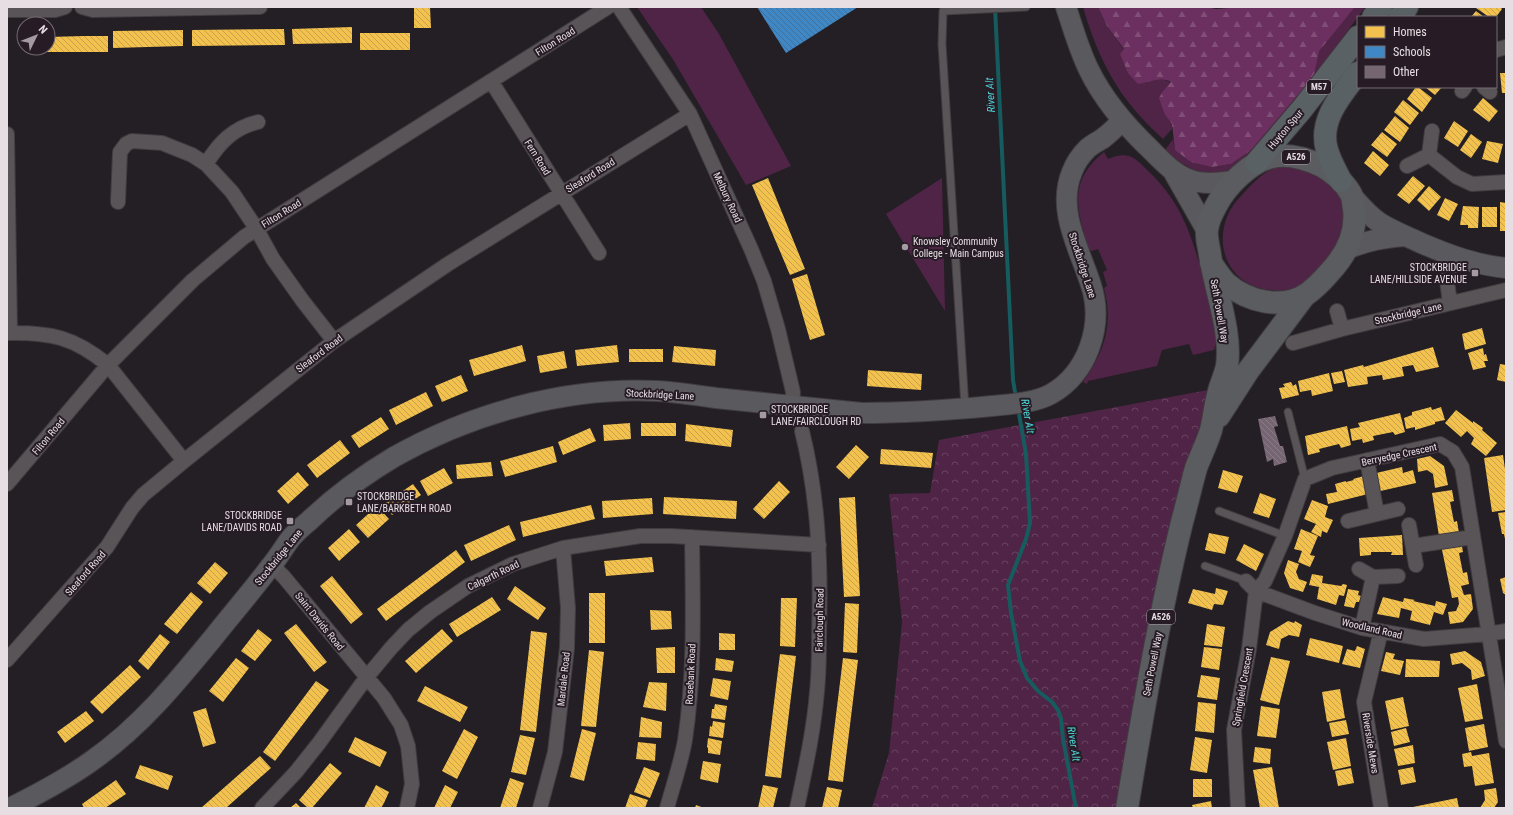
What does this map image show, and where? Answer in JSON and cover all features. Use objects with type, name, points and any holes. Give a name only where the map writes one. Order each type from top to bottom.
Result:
[{"type":"highway","points":[[1374,16],[1381,7]]},
{"type":"highway","points":[[1401,16],[1407,7]]},
{"type":"highway","name":"Huyton Spur","points":[[1256,163],[1302,109],[1357,38]]},
{"type":"highway","name":"M57","points":[[1346,188],[1327,151],[1326,131],[1331,112],[1339,98],[1357,74]]},
{"type":"main road","points":[[1066,7],[1080,50],[1089,70],[1110,105],[1133,133],[1173,171],[1189,179],[1203,183],[1233,181]]},
{"type":"main road","name":"Stockbridge Lane","points":[[10,808],[65,779],[93,760],[132,728],[170,691],[272,565],[292,537],[322,508],[352,484],[384,463],[415,446],[456,427],[489,415],[525,405],[560,398],[613,392],[655,391],[862,413],[897,413],[965,409],[1017,403],[1051,394],[1062,386],[1079,367],[1089,348],[1095,325],[1095,301],[1092,286],[1068,219],[1067,207],[1069,184],[1072,172],[1087,149],[1104,138],[1122,121]]},
{"type":"main road","name":"A526","points":[[1291,156],[1310,160],[1326,169],[1346,188],[1354,215],[1354,232],[1347,249],[1338,264],[1305,295],[1290,301],[1275,303],[1248,297],[1226,282],[1211,263],[1207,232],[1216,206],[1233,181],[1256,163],[1273,157],[1291,156]]},
{"type":"main road","points":[[1173,171],[1207,232]]},
{"type":"main road","points":[[1346,188],[1366,212],[1380,223],[1405,236],[1452,256],[1487,266],[1506,268]]},
{"type":"main road","points":[[1347,249],[1367,241],[1405,236]]},
{"type":"main road","name":"Seth Powell Way","points":[[1211,263],[1225,327],[1227,364],[1218,392],[1211,430]]},
{"type":"main road","name":"Seth Powell Way","points":[[1127,808],[1144,708],[1171,572],[1196,468],[1211,430],[1248,371],[1305,295]]},
{"type":"street","points":[[7,10],[55,10],[65,7]]},
{"type":"street","points":[[82,7],[93,10],[260,7]]},
{"type":"street","name":"Filton Road","points":[[7,484],[108,365],[193,280],[256,228],[608,7]]},
{"type":"street","name":"Melbury Road","points":[[619,7],[690,114],[752,249],[764,281],[789,372],[793,392],[792,406]]},
{"type":"street","name":"Fern Road","points":[[491,81],[599,253]]},
{"type":"street","name":"Sleaford Road","points":[[7,660],[104,551],[137,501],[184,460],[334,341],[448,264],[690,114]]},
{"type":"street","points":[[206,164],[218,147],[234,132],[245,125],[258,122]]},
{"type":"street","points":[[1430,155],[1432,131]]},
{"type":"street","points":[[7,134],[9,332],[36,333],[65,339],[86,349],[108,365],[184,460]]},
{"type":"street","points":[[118,202],[120,152],[126,144],[132,141],[162,142],[192,155],[206,164],[232,192],[256,228],[273,259],[302,300],[334,341]]},
{"type":"street","points":[[1406,166],[1430,155]]},
{"type":"street","points":[[1430,155],[1457,177],[1472,184],[1506,182]]},
{"type":"street","name":"Stockbridge Lane","points":[[1450,303],[1447,281],[1452,256]]},
{"type":"street","name":"Stockbridge Lane","points":[[1293,343],[1342,329],[1506,290]]},
{"type":"street","points":[[1337,311],[1342,329]]},
{"type":"street","name":"Fairclough Road","points":[[797,808],[818,692],[820,598],[819,545],[815,495],[802,431]]},
{"type":"street","name":"Berryedge Crescent","points":[[1305,479],[1332,468],[1440,444],[1453,452],[1462,467],[1488,634]]},
{"type":"street","points":[[1366,460],[1377,514]]},
{"type":"street","points":[[1256,591],[1265,581],[1285,536],[1305,479]]},
{"type":"street","points":[[1348,521],[1398,510]]},
{"type":"street","points":[[1409,525],[1416,564]]},
{"type":"street","name":"Calgarth Road","points":[[262,808],[305,760],[366,678],[408,630],[430,612],[468,586],[513,564],[563,548],[640,536],[692,537],[819,545]]},
{"type":"street","name":"Rosebank Road","points":[[667,808],[685,742],[692,681],[692,537]]},
{"type":"street","points":[[1413,546],[1473,537]]},
{"type":"street","name":"Mardale Road","points":[[540,808],[555,752],[566,648],[568,608],[563,548]]},
{"type":"street","name":"Saint Davids Road","points":[[272,565],[284,577],[384,698],[401,725],[408,746],[412,784],[407,808]]},
{"type":"street","points":[[1359,569],[1373,577],[1398,576]]},
{"type":"street","points":[[1362,628],[1373,577]]},
{"type":"street","name":"Woodland Road","points":[[1246,581],[1256,591],[1315,613],[1362,628],[1424,639],[1488,634],[1506,631]]},
{"type":"street","name":"Springfield Crescent","points":[[1238,808],[1234,730],[1249,649],[1256,591]]},
{"type":"street","name":"Riverside Mews","points":[[1381,631],[1364,702],[1381,808]]},
{"type":"street","points":[[1488,634],[1506,741]]},
{"type":"lane","points":[[965,409],[942,44],[943,9],[1006,9],[1026,7]]},
{"type":"lane","points":[[1288,412],[1305,479]]},
{"type":"lane","points":[[1219,511],[1285,536]]},
{"type":"lane","points":[[1205,566],[1246,581]]},
{"type":"green space","points":[[637,7],[701,7],[719,34],[791,166],[746,185],[674,61]]},
{"type":"green space","points":[[1083,7],[1098,7],[1107,26],[1124,50],[1120,54],[1145,83],[1165,80],[1171,83],[1163,91],[1165,115],[1172,124],[1172,129],[1163,139],[1137,113],[1107,70],[1091,33]]},
{"type":"green space","points":[[1098,7],[1206,7],[1216,9],[1242,7],[1355,7],[1319,51],[1314,74],[1306,85],[1250,151],[1231,164],[1212,167],[1191,162],[1175,150],[1172,124],[1165,115],[1159,98],[1171,82],[1167,80],[1159,80],[1138,84],[1128,73],[1120,54],[1124,49],[1107,26]]},
{"type":"green space","points":[[1355,7],[1365,7],[1322,66],[1322,75],[1238,167],[1217,174],[1205,173],[1192,169],[1178,161],[1165,150],[1173,139],[1175,150],[1212,167],[1231,164],[1250,151],[1316,61],[1318,51]]},
{"type":"green space","points":[[1104,152],[1108,159],[1124,155],[1132,157],[1140,163],[1159,182],[1178,208],[1196,251],[1212,310],[1217,337],[1214,350],[1193,355],[1189,344],[1162,350],[1157,366],[1088,381],[1087,384],[1083,382],[1097,360],[1105,338],[1108,314],[1104,288],[1107,286],[1103,272],[1107,270],[1098,249],[1092,251],[1089,250],[1081,222],[1078,197],[1084,174],[1092,163]]},
{"type":"green space","points":[[1284,165],[1323,174],[1346,203],[1345,233],[1342,243],[1318,271],[1309,279],[1291,289],[1274,291],[1253,286],[1240,278],[1231,267],[1225,254],[1223,239],[1225,224],[1231,209],[1241,196],[1265,173]]},
{"type":"green space","points":[[942,178],[945,311],[886,214]]},
{"type":"green space","points":[[1208,390],[1146,671],[1120,808],[872,808],[889,753],[902,622],[889,494],[930,493],[939,440]]},
{"type":"building: Homes","points":[[414,7],[430,7],[431,28],[414,28]]},
{"type":"building: Homes","points":[[1500,7],[1502,9],[1497,16],[1488,16],[1476,8]]},
{"type":"building: Homes","points":[[1476,11],[1483,16],[1472,16]]},
{"type":"building: Homes","points":[[352,27],[352,43],[293,44],[292,29]]},
{"type":"building: Homes","points":[[284,29],[285,45],[192,46],[192,30]]},
{"type":"building: Homes","points":[[183,30],[183,46],[113,48],[113,31]]},
{"type":"building: Homes","points":[[360,33],[410,33],[410,50],[360,50]]},
{"type":"building: Homes","points":[[108,36],[108,52],[56,52],[56,37]]},
{"type":"building: Homes","points":[[1500,73],[1506,73],[1506,93],[1502,93]]},
{"type":"building: Homes","points":[[1415,88],[1419,88],[1432,98],[1422,112],[1407,99]]},
{"type":"building: Homes","points":[[1426,88],[1441,88],[1435,95]]},
{"type":"building: Homes","points":[[1483,98],[1498,111],[1489,122],[1473,110]]},
{"type":"building: Homes","points":[[1403,100],[1419,113],[1410,125],[1394,112]]},
{"type":"building: Homes","points":[[1395,116],[1409,128],[1400,142],[1384,130]]},
{"type":"building: Homes","points":[[1454,121],[1468,131],[1458,147],[1444,138]]},
{"type":"building: Homes","points":[[1382,132],[1397,144],[1387,157],[1371,145]]},
{"type":"building: Homes","points":[[1471,134],[1482,142],[1471,158],[1460,150]]},
{"type":"building: Homes","points":[[1487,141],[1503,144],[1498,163],[1482,159]]},
{"type":"building: Homes","points":[[1373,151],[1389,165],[1380,176],[1364,163]]},
{"type":"building: Homes","points":[[1413,176],[1425,186],[1409,204],[1397,195]]},
{"type":"building: Homes","points":[[768,178],[805,269],[790,275],[752,185]]},
{"type":"building: Homes","points":[[1429,186],[1441,197],[1429,211],[1417,200]]},
{"type":"building: Homes","points":[[1445,198],[1458,204],[1449,221],[1437,215]]},
{"type":"building: Homes","points":[[1500,202],[1506,203],[1506,231],[1500,231]]},
{"type":"building: Homes","points":[[1463,206],[1479,207],[1478,228],[1468,228],[1468,225],[1460,225]]},
{"type":"building: Homes","points":[[1482,207],[1497,207],[1497,227],[1482,227]]},
{"type":"building: Homes","points":[[807,274],[825,335],[810,340],[792,279]]},
{"type":"building: Homes","points":[[1482,328],[1486,344],[1465,350],[1462,334]]},
{"type":"building: Homes","points":[[522,345],[526,361],[474,376],[469,360]]},
{"type":"building: Homes","points":[[617,345],[619,362],[577,366],[575,350]]},
{"type":"building: Homes","points":[[674,346],[716,350],[715,366],[672,362]]},
{"type":"building: Homes","points":[[1433,347],[1439,367],[1416,372],[1413,365],[1402,367],[1404,376],[1383,380],[1382,375],[1367,377],[1368,384],[1348,387],[1344,370],[1363,365],[1364,367]]},
{"type":"building: Homes","points":[[1483,348],[1484,355],[1486,354],[1488,361],[1484,361],[1486,367],[1473,370],[1468,353]]},
{"type":"building: Homes","points":[[629,349],[663,349],[663,362],[629,362]]},
{"type":"building: Homes","points":[[564,351],[567,368],[540,373],[537,356]]},
{"type":"building: Homes","points":[[1500,364],[1506,365],[1506,382],[1497,380]]},
{"type":"building: Homes","points":[[868,370],[922,374],[921,390],[867,386]]},
{"type":"building: Homes","points":[[1342,371],[1345,382],[1334,384],[1331,373]]},
{"type":"building: Homes","points":[[1329,373],[1333,391],[1312,396],[1311,390],[1300,392],[1298,381]]},
{"type":"building: Homes","points":[[461,375],[468,391],[442,402],[435,386]]},
{"type":"building: Homes","points":[[1291,382],[1293,386],[1296,384],[1299,395],[1282,399],[1279,388],[1285,387],[1283,384]]},
{"type":"building: Homes","points":[[426,392],[433,406],[396,425],[389,410]]},
{"type":"building: Homes","points":[[1431,407],[1432,410],[1441,407],[1445,420],[1435,422],[1435,424],[1415,430],[1415,427],[1406,429],[1404,418],[1412,415],[1412,412]]},
{"type":"building: Homes","points":[[1456,410],[1473,423],[1473,421],[1483,428],[1482,430],[1497,443],[1486,456],[1471,444],[1474,438],[1467,431],[1461,437],[1445,423]]},
{"type":"building: Homes","points":[[1400,413],[1405,432],[1395,435],[1393,432],[1373,436],[1374,440],[1363,443],[1362,439],[1352,441],[1350,429],[1360,427],[1358,423]]},
{"type":"building: Homes","points":[[381,417],[389,429],[359,448],[351,436]]},
{"type":"building: Homes","points":[[630,423],[631,439],[604,441],[603,425]]},
{"type":"building: Homes","points":[[641,423],[676,423],[676,436],[641,436]]},
{"type":"building: Homes","points":[[686,424],[733,430],[731,447],[685,441]]},
{"type":"building: Homes","points":[[1347,426],[1351,445],[1341,448],[1339,444],[1319,449],[1320,452],[1308,455],[1305,436]]},
{"type":"building: Homes","points":[[590,428],[596,441],[563,455],[558,442]]},
{"type":"building: Homes","points":[[340,440],[350,453],[317,478],[307,465]]},
{"type":"building: Homes","points":[[856,445],[869,457],[849,479],[836,467]]},
{"type":"building: Homes","points":[[553,446],[557,462],[505,477],[500,461]]},
{"type":"building: Homes","points":[[881,449],[933,453],[931,468],[880,464]]},
{"type":"building: Homes","points":[[1503,455],[1506,476],[1506,510],[1492,512],[1484,458]]},
{"type":"building: Homes","points":[[1430,456],[1444,466],[1448,485],[1435,488],[1433,474],[1427,470],[1418,472],[1417,459]]},
{"type":"building: Homes","points":[[491,462],[493,476],[457,479],[456,465]]},
{"type":"building: Homes","points":[[1402,467],[1403,473],[1413,470],[1416,483],[1376,492],[1372,474]]},
{"type":"building: Homes","points":[[444,468],[453,483],[428,496],[420,481]]},
{"type":"building: Homes","points":[[1223,470],[1243,476],[1237,493],[1218,488]]},
{"type":"building: Homes","points":[[298,472],[309,485],[288,504],[277,491]]},
{"type":"building: Homes","points":[[1364,476],[1368,494],[1328,504],[1326,494],[1337,492],[1335,484]]},
{"type":"building: Homes","points":[[779,481],[790,492],[764,519],[753,509]]},
{"type":"building: Homes","points":[[413,484],[421,495],[392,515],[384,504]]},
{"type":"building: Homes","points":[[1452,490],[1454,501],[1450,502],[1454,522],[1457,521],[1459,533],[1439,536],[1432,493]]},
{"type":"building: Homes","points":[[1260,493],[1276,499],[1269,518],[1253,513]]},
{"type":"building: Homes","points":[[664,497],[737,501],[736,519],[663,514]]},
{"type":"building: Homes","points":[[855,497],[860,596],[844,597],[839,498]]},
{"type":"building: Homes","points":[[652,498],[653,514],[603,518],[602,501]]},
{"type":"building: Homes","points":[[1312,500],[1328,506],[1325,517],[1333,520],[1327,533],[1322,531],[1321,537],[1311,532],[1316,524],[1304,519]]},
{"type":"building: Homes","points":[[591,505],[595,519],[523,537],[520,522]]},
{"type":"building: Homes","points":[[377,506],[389,519],[368,538],[356,525]]},
{"type":"building: Homes","points":[[1506,512],[1505,539],[1504,534],[1502,534],[1498,513]]},
{"type":"building: Homes","points":[[509,525],[516,540],[471,561],[464,545]]},
{"type":"building: Homes","points":[[349,529],[360,542],[339,561],[328,548]]},
{"type":"building: Homes","points":[[1301,529],[1318,536],[1310,555],[1315,556],[1310,567],[1298,562],[1302,551],[1294,549]]},
{"type":"building: Homes","points":[[1209,533],[1229,537],[1225,554],[1205,550]]},
{"type":"building: Homes","points":[[1402,535],[1403,555],[1391,555],[1392,552],[1371,552],[1371,555],[1360,556],[1359,538]]},
{"type":"building: Homes","points":[[1461,541],[1463,552],[1459,553],[1463,573],[1467,572],[1469,584],[1461,586],[1464,595],[1471,594],[1473,609],[1463,622],[1450,624],[1448,612],[1456,611],[1459,604],[1458,597],[1452,598],[1441,545]]},
{"type":"building: Homes","points":[[1244,544],[1264,554],[1256,571],[1236,560]]},
{"type":"building: Homes","points":[[456,550],[465,562],[386,621],[377,609]]},
{"type":"building: Homes","points":[[652,557],[654,572],[606,576],[604,561]]},
{"type":"building: Homes","points":[[1288,560],[1299,564],[1296,572],[1299,579],[1307,582],[1303,592],[1290,588],[1284,573]]},
{"type":"building: Homes","points":[[215,562],[228,573],[210,594],[197,583]]},
{"type":"building: Homes","points":[[1312,574],[1323,576],[1322,583],[1341,586],[1343,584],[1347,585],[1344,596],[1339,595],[1336,605],[1317,599],[1319,587],[1309,585]]},
{"type":"building: Homes","points":[[332,576],[363,614],[351,624],[320,586]]},
{"type":"building: Homes","points":[[1506,577],[1506,595],[1503,593],[1500,579]]},
{"type":"building: Homes","points":[[515,586],[546,608],[538,620],[507,599]]},
{"type":"building: Homes","points":[[1216,588],[1228,591],[1223,605],[1214,604],[1212,610],[1188,603],[1193,589],[1215,594]]},
{"type":"building: Homes","points":[[1348,589],[1359,591],[1358,595],[1361,596],[1359,602],[1356,602],[1354,608],[1344,606]]},
{"type":"building: Homes","points":[[191,592],[203,602],[177,634],[164,624]]},
{"type":"building: Homes","points":[[589,593],[605,593],[605,643],[589,643]]},
{"type":"building: Homes","points":[[492,597],[501,610],[457,637],[449,624]]},
{"type":"building: Homes","points":[[1383,597],[1403,602],[1404,598],[1435,606],[1436,601],[1447,604],[1443,615],[1434,612],[1430,625],[1410,620],[1412,611],[1401,608],[1399,618],[1377,614]]},
{"type":"building: Homes","points":[[781,598],[797,598],[795,647],[780,646]]},
{"type":"building: Homes","points":[[845,603],[859,604],[857,653],[843,652]]},
{"type":"building: Homes","points":[[650,610],[671,611],[672,629],[651,630]]},
{"type":"building: Homes","points":[[1288,621],[1294,623],[1295,621],[1302,625],[1299,637],[1289,635],[1281,639],[1279,649],[1266,645],[1270,632]]},
{"type":"building: Homes","points":[[296,624],[327,662],[314,672],[284,633]]},
{"type":"building: Homes","points":[[1207,624],[1225,627],[1222,647],[1204,645]]},
{"type":"building: Homes","points":[[258,629],[272,640],[255,661],[241,651]]},
{"type":"building: Homes","points":[[442,629],[453,641],[416,673],[405,661]]},
{"type":"building: Homes","points":[[531,631],[547,633],[536,732],[520,730]]},
{"type":"building: Homes","points":[[719,633],[735,634],[735,650],[719,650]]},
{"type":"building: Homes","points":[[160,634],[170,642],[148,670],[138,661]]},
{"type":"building: Homes","points":[[1310,638],[1343,646],[1339,663],[1306,655]]},
{"type":"building: Homes","points":[[1357,646],[1365,649],[1360,668],[1342,664],[1347,649],[1355,651]]},
{"type":"building: Homes","points":[[675,647],[675,673],[657,673],[656,648]]},
{"type":"building: Homes","points":[[1204,647],[1222,649],[1219,670],[1201,667]]},
{"type":"building: Homes","points":[[589,650],[604,652],[596,727],[581,726]]},
{"type":"building: Homes","points":[[1465,651],[1481,662],[1485,676],[1472,680],[1471,670],[1462,663],[1452,665],[1450,654]]},
{"type":"building: Homes","points":[[1386,652],[1395,654],[1393,659],[1404,661],[1400,675],[1381,671]]},
{"type":"building: Homes","points":[[780,654],[796,656],[781,778],[765,776]]},
{"type":"building: Homes","points":[[1271,657],[1290,661],[1279,705],[1260,700]]},
{"type":"building: Homes","points":[[236,658],[249,668],[223,702],[209,691]]},
{"type":"building: Homes","points":[[716,658],[734,661],[732,672],[715,670]]},
{"type":"building: Homes","points":[[843,658],[858,660],[843,782],[828,780]]},
{"type":"building: Homes","points":[[1406,659],[1440,661],[1439,677],[1405,677]]},
{"type":"building: Homes","points":[[130,665],[141,677],[102,714],[90,702]]},
{"type":"building: Homes","points":[[1201,675],[1220,678],[1217,700],[1197,697]]},
{"type":"building: Homes","points":[[713,678],[731,681],[728,700],[710,696]]},
{"type":"building: Homes","points":[[316,681],[329,690],[275,761],[263,752]]},
{"type":"building: Homes","points":[[649,682],[667,683],[666,711],[643,707]]},
{"type":"building: Homes","points":[[1477,684],[1483,719],[1465,722],[1458,688]]},
{"type":"building: Homes","points":[[425,686],[468,707],[460,722],[417,701]]},
{"type":"building: Homes","points":[[1340,689],[1345,718],[1327,722],[1322,692]]},
{"type":"building: Homes","points":[[1403,697],[1409,726],[1391,730],[1385,701]]},
{"type":"building: Homes","points":[[1198,702],[1216,704],[1214,733],[1195,731]]},
{"type":"building: Homes","points":[[715,704],[727,706],[725,720],[711,718],[712,709],[714,709]]},
{"type":"building: Homes","points":[[1261,706],[1280,709],[1276,738],[1257,736]]},
{"type":"building: Homes","points":[[206,708],[216,743],[203,747],[193,712]]},
{"type":"building: Homes","points":[[86,711],[94,721],[65,743],[57,732]]},
{"type":"building: Homes","points":[[641,717],[662,722],[661,738],[639,737]]},
{"type":"building: Homes","points":[[1346,720],[1349,734],[1332,737],[1329,723]]},
{"type":"building: Homes","points":[[713,721],[725,723],[723,738],[709,736],[710,726],[712,727]]},
{"type":"building: Homes","points":[[1484,724],[1488,747],[1469,751],[1465,728]]},
{"type":"building: Homes","points":[[1406,728],[1410,742],[1394,746],[1391,732]]},
{"type":"building: Homes","points":[[464,729],[478,737],[457,779],[442,771]]},
{"type":"building: Homes","points":[[582,729],[596,733],[584,781],[570,777]]},
{"type":"building: Homes","points":[[520,735],[535,738],[526,775],[511,772]]},
{"type":"building: Homes","points":[[355,737],[387,752],[380,767],[348,752]]},
{"type":"building: Homes","points":[[1195,737],[1212,740],[1207,773],[1190,770]]},
{"type":"building: Homes","points":[[708,738],[722,741],[720,755],[708,753]]},
{"type":"building: Homes","points":[[1346,738],[1351,766],[1333,770],[1327,742]]},
{"type":"building: Homes","points":[[638,742],[656,744],[655,761],[636,759]]},
{"type":"building: Homes","points":[[1413,745],[1415,763],[1398,766],[1394,749]]},
{"type":"building: Homes","points":[[1255,747],[1271,749],[1270,764],[1253,762]]},
{"type":"building: Homes","points":[[1471,752],[1472,756],[1489,753],[1494,783],[1475,786],[1472,766],[1464,767],[1462,754]]},
{"type":"building: Homes","points":[[260,756],[271,768],[226,808],[201,808]]},
{"type":"building: Homes","points":[[703,761],[721,764],[718,783],[700,779]]},
{"type":"building: Homes","points":[[330,763],[342,773],[312,808],[308,808],[299,800]]},
{"type":"building: Homes","points":[[140,765],[173,776],[168,790],[135,778]]},
{"type":"building: Homes","points":[[644,767],[660,773],[650,798],[634,792]]},
{"type":"building: Homes","points":[[1272,767],[1279,808],[1260,808],[1253,770]]},
{"type":"building: Homes","points":[[1413,767],[1416,782],[1401,785],[1398,770]]},
{"type":"building: Homes","points":[[1351,768],[1354,783],[1338,786],[1335,771]]},
{"type":"building: Homes","points":[[510,778],[524,783],[516,808],[500,808]]},
{"type":"building: Homes","points":[[1193,779],[1212,779],[1212,797],[1193,797]]},
{"type":"building: Homes","points":[[116,780],[126,794],[105,808],[84,808],[82,804]]},
{"type":"building: Homes","points":[[376,785],[389,792],[384,803],[381,808],[364,808]]},
{"type":"building: Homes","points":[[445,785],[458,792],[450,808],[434,808]]},
{"type":"building: Homes","points":[[763,785],[778,788],[773,808],[758,808]]},
{"type":"building: Homes","points":[[827,787],[842,790],[838,808],[822,808]]},
{"type":"building: Homes","points":[[1496,788],[1498,802],[1494,808],[1480,808],[1485,800],[1484,790]]},
{"type":"building: Homes","points":[[630,794],[648,800],[645,808],[625,808]]},
{"type":"building: Homes","points":[[1457,798],[1459,808],[1413,808],[1413,807]]},
{"type":"building: Homes","points":[[1211,801],[1212,808],[1193,808],[1192,805]]},
{"type":"building: Homes","points":[[296,803],[301,808],[290,808]]},
{"type":"building: Homes","points":[[696,805],[704,808],[695,808]]},
{"type":"building: Schools","points":[[757,7],[858,7],[786,53]]},
{"type":"building: Other","points":[[1275,416],[1278,426],[1274,427],[1280,446],[1283,446],[1287,462],[1274,466],[1273,459],[1267,462],[1258,419]]},
{"type":"waterway","name":"River Alt","points":[[995,7],[1013,380],[1016,398]]},
{"type":"waterway","name":"River Alt","points":[[1018,408],[1026,454],[1030,523],[1026,539],[1008,585],[1011,613],[1020,661],[1027,678],[1038,691],[1052,702],[1058,710],[1061,719],[1063,739],[1076,808]]},
{"type":"place","name":"Knowsley Community College - Main Campus","points":[[905,247]]},
{"type":"place","name":"STOCKBRIDGE LANE/HILLSIDE AVENUE","points":[[1475,273]]},
{"type":"place","name":"STOCKBRIDGE LANE/FAIRCLOUGH RD","points":[[763,415]]},
{"type":"place","name":"STOCKBRIDGE LANE/BARKBETH ROAD","points":[[349,502]]},
{"type":"place","name":"STOCKBRIDGE LANE/DAVIDS ROAD","points":[[290,521]]}]
